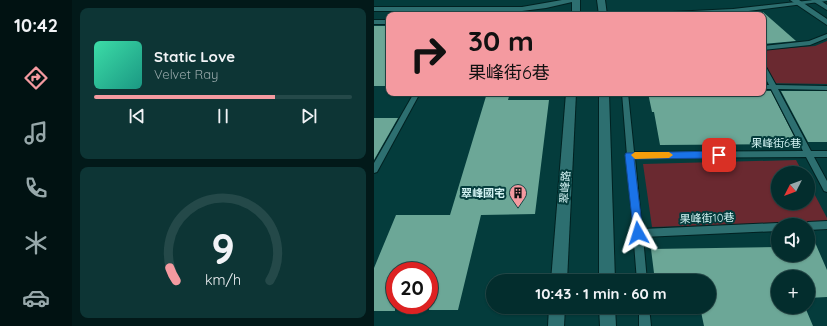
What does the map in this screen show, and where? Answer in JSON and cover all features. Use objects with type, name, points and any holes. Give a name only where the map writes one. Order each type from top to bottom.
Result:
[{"type":"street","points":[[374,9],[522,9],[546,6],[571,0]]},
{"type":"street","points":[[576,0],[576,12]]},
{"type":"street","points":[[601,0],[603,12]]},
{"type":"street","points":[[816,1],[827,8]]},
{"type":"street","points":[[796,2],[827,23]]},
{"type":"street","name":"翠峰路","points":[[559,274],[571,96]]},
{"type":"street","points":[[604,96],[607,274]]},
{"type":"street","points":[[556,326],[557,314]]},
{"type":"street","points":[[608,314],[608,326]]},
{"type":"lane","points":[[713,12],[733,11],[796,2],[827,0]]},
{"type":"lane","points":[[374,22],[386,22]]},
{"type":"lane","points":[[766,48],[810,43],[827,36]]},
{"type":"lane","points":[[766,73],[827,189]]},
{"type":"lane","points":[[766,87],[827,88]]},
{"type":"lane","points":[[374,170],[414,96]]},
{"type":"lane","points":[[625,96],[641,274]]},
{"type":"lane","name":"果峰街6巷","points":[[630,155],[827,154]]},
{"type":"lane","points":[[815,226],[827,225]]},
{"type":"lane","name":"果峰街10巷","points":[[638,233],[771,227]]},
{"type":"lane","points":[[644,314],[645,326]]},
{"type":"shaded area","points":[[827,41],[827,84],[766,83],[766,50],[815,46]]},
{"type":"shaded area","points":[[796,160],[799,166],[771,166],[771,210],[815,210],[815,195],[827,218],[827,222],[815,222],[815,218],[771,218],[771,224],[652,227],[643,164]]},
{"type":"building","points":[[766,15],[796,41],[766,44]]},
{"type":"building","points":[[374,26],[386,26],[386,86],[374,86]]},
{"type":"building","points":[[766,91],[771,91],[797,142],[788,142],[789,144],[660,145],[654,112],[652,112],[649,96],[766,96]]},
{"type":"building","points":[[781,91],[827,91],[827,142],[808,142]]},
{"type":"building","name":"翠峰國宅","points":[[486,96],[509,96],[508,100],[549,100],[535,214],[481,215],[458,310],[438,310],[438,262],[386,262],[386,311],[374,311],[374,268],[396,215],[450,215]]},
{"type":"building","points":[[374,118],[398,118],[374,160]]},
{"type":"building","points":[[815,242],[827,270],[827,297],[815,298],[815,270],[771,270],[771,314],[808,314],[813,326],[704,326],[701,314],[716,314],[716,274],[654,274],[651,249],[771,247],[771,262],[815,262]]},
{"type":"slow traffic","points":[[635,155],[669,155]]},
{"type":"place","name":"翠峰國宅","points":[[518,208]]},
{"type":"route","points":[[638,233],[630,155],[719,155]]}]
